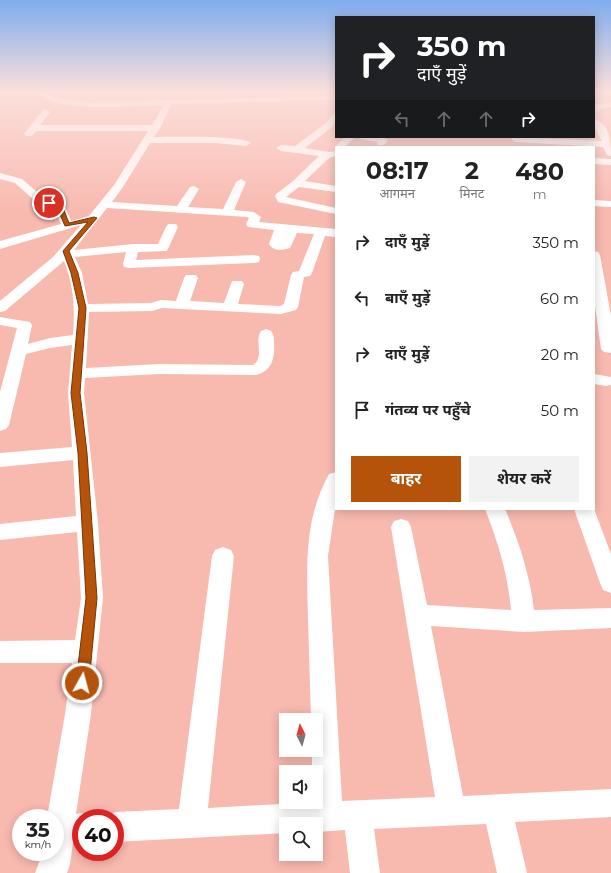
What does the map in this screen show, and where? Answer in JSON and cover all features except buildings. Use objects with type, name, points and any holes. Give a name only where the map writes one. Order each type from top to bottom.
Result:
[{"type":"street","points":[[0,308],[66,252],[105,205],[153,133]]},
{"type":"street","points":[[297,149],[319,133]]},
{"type":"street","points":[[603,133],[611,156]]},
{"type":"street","points":[[341,146],[349,138]]},
{"type":"street","points":[[370,138],[383,140],[380,143]]},
{"type":"street","points":[[516,139],[570,139],[607,144]]},
{"type":"street","points":[[149,140],[215,140],[246,143]]},
{"type":"street","points":[[281,148],[332,154]]},
{"type":"street","points":[[332,154],[280,196],[282,200],[335,211]]},
{"type":"street","points":[[595,161],[611,162]]},
{"type":"street","points":[[0,176],[13,177],[22,182],[37,197],[61,209],[67,225]]},
{"type":"street","points":[[227,213],[241,182]]},
{"type":"street","points":[[297,183],[335,189]]},
{"type":"street","points":[[180,210],[194,188]]},
{"type":"street","points":[[595,203],[611,204]]},
{"type":"street","points":[[105,205],[254,215],[255,217],[252,224],[335,233]]},
{"type":"street","points":[[0,245],[94,218]]},
{"type":"street","points":[[66,252],[133,248],[163,248],[172,227]]},
{"type":"street","points":[[82,308],[152,307],[161,304],[230,308],[287,309],[291,307],[302,274],[321,231]]},
{"type":"street","points":[[133,248],[129,264],[254,259]]},
{"type":"street","points":[[54,870],[71,829],[66,781],[78,714],[92,598],[88,523],[76,393],[76,374],[82,308],[74,273],[66,252]]},
{"type":"street","points":[[595,272],[605,348]]},
{"type":"street","points":[[182,305],[191,278]]},
{"type":"street","points":[[230,308],[237,284]]},
{"type":"street","points":[[0,321],[25,325],[0,425]]},
{"type":"street","points":[[76,374],[160,368],[256,370],[263,366],[266,362],[266,334]]},
{"type":"street","points":[[18,351],[50,343],[80,339]]},
{"type":"street","points":[[0,460],[82,453]]},
{"type":"street","points":[[328,816],[317,556],[322,517],[331,486],[335,480]]},
{"type":"street","points":[[495,510],[507,539],[520,586],[524,621]]},
{"type":"street","points":[[584,510],[611,583]]},
{"type":"street","points":[[0,532],[88,523]]},
{"type":"street","points":[[401,527],[452,811]]},
{"type":"street","points":[[192,823],[223,556]]},
{"type":"street","points":[[416,615],[524,621],[611,618]]},
{"type":"street","points":[[0,652],[86,651]]},
{"type":"street","points":[[124,827],[611,803]]},
{"type":"street","points":[[497,809],[512,873]]},
{"type":"street","points":[[358,815],[365,873]]},
{"type":"route","points":[[49,203],[61,209],[67,225],[94,218],[66,251],[74,273],[82,308],[76,393],[88,523],[92,598],[82,683]]}]
